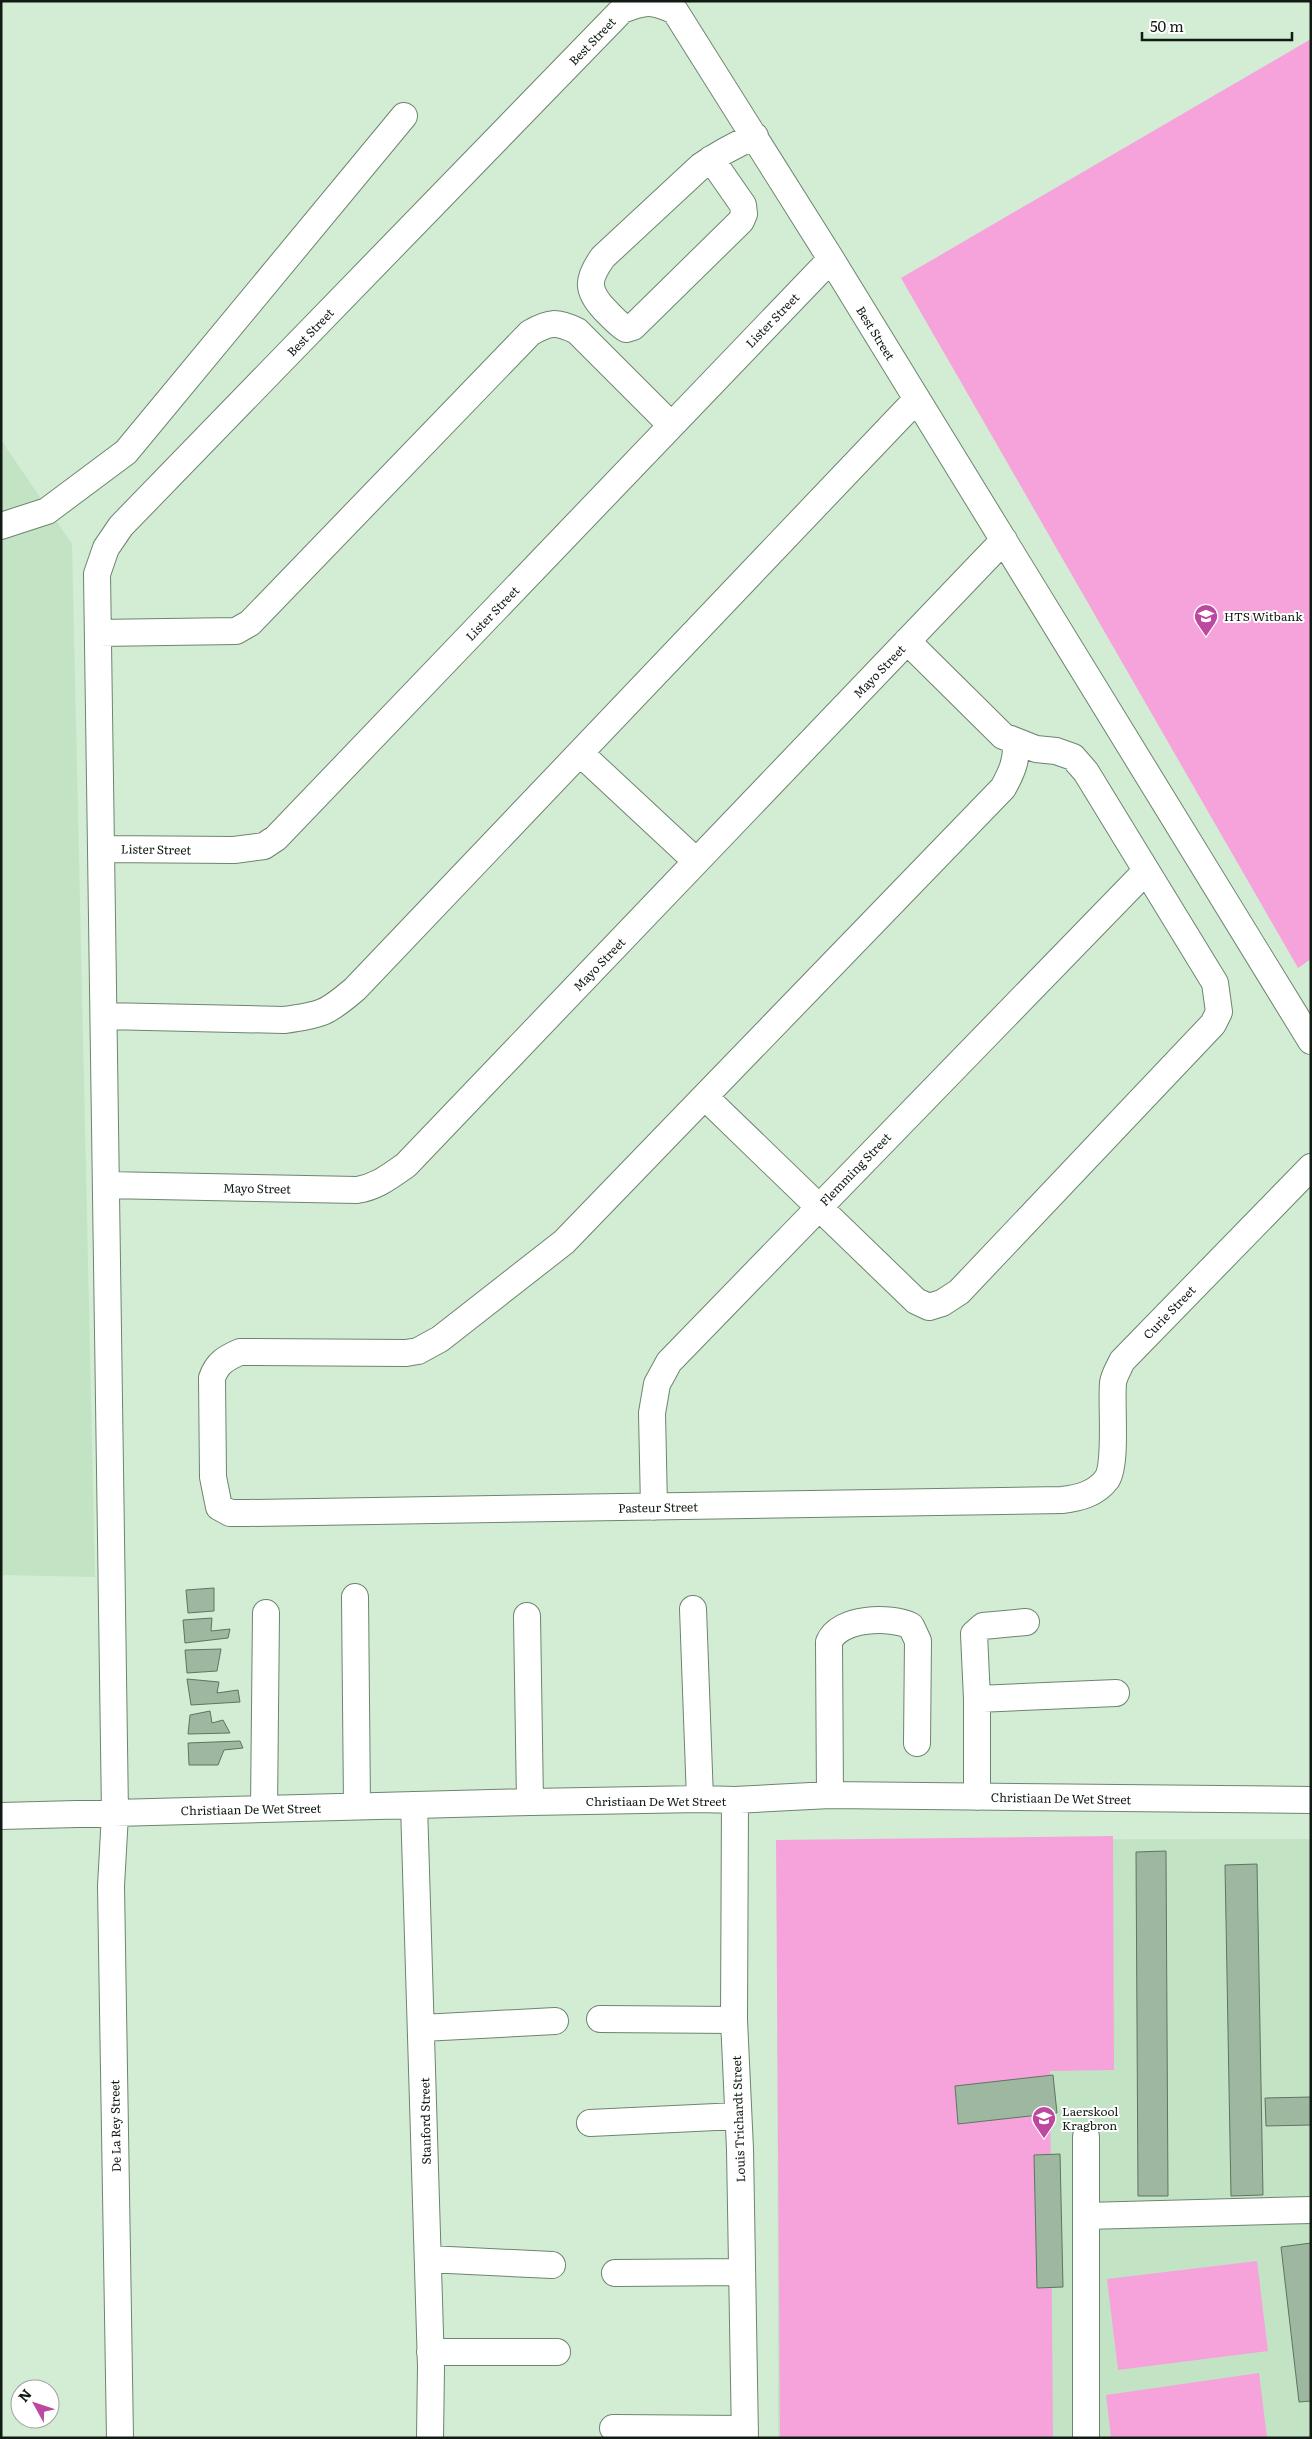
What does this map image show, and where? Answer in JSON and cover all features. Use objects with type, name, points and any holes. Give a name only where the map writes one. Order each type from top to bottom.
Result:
[{"type":"street","name":"Best Street","points":[[97,574],[106,548],[121,526],[622,10],[641,2],[657,2],[675,11],[755,136],[1311,1041]]},
{"type":"street","points":[[1,526],[47,511],[126,452],[404,116]]},
{"type":"street","points":[[711,159],[743,205],[744,214],[741,220],[633,327],[626,328],[619,325],[595,299],[590,286],[594,270],[603,258],[711,159],[725,149],[755,136]]},
{"type":"street","name":"Lister Street","points":[[101,849],[234,850],[264,846],[276,838],[830,259]]},
{"type":"street","points":[[98,633],[236,631],[250,623],[530,334],[546,324],[563,324],[576,331],[671,425]]},
{"type":"street","points":[[104,1016],[284,1020],[308,1017],[329,1011],[355,989],[917,399]]},
{"type":"street","name":"Mayo Street","points":[[106,1184],[357,1190],[370,1188],[387,1179],[406,1165],[1004,540]]},
{"type":"street","name":"De La Rey Street","points":[[97,574],[115,1814],[111,1886],[120,2438]]},
{"type":"street","points":[[906,641],[1003,736],[1036,749],[1056,750],[1073,758],[1086,772],[1215,983],[1219,1012],[1213,1024],[959,1292],[942,1303],[929,1308],[916,1301],[705,1097],[1003,788],[1013,770],[1017,756],[1016,742]]},
{"type":"street","points":[[580,753],[696,862]]},
{"type":"street","name":"Flemming Street","points":[[654,1507],[652,1413],[657,1384],[669,1362],[818,1206],[1146,871]]},
{"type":"street","name":"Pasteur Street","points":[[705,1097],[564,1242],[428,1346],[406,1353],[240,1352],[220,1362],[212,1378],[213,1477],[219,1507],[230,1513],[248,1513],[1062,1500],[1083,1497],[1096,1490]]},
{"type":"street","name":"Curie Street","points":[[1096,1490],[1107,1478],[1111,1464],[1113,1380],[1122,1361],[1311,1167]]},
{"type":"street","points":[[355,1596],[357,1806]]},
{"type":"street","points":[[693,1609],[700,1799]]},
{"type":"street","points":[[264,1810],[266,1614]]},
{"type":"street","points":[[526,1616],[530,1802]]},
{"type":"street","points":[[830,1795],[829,1642],[835,1633],[851,1623],[892,1621],[911,1626],[918,1642],[917,1743]]},
{"type":"street","points":[[977,1797],[977,1699],[974,1634],[983,1626],[1026,1622]]},
{"type":"street","points":[[977,1699],[1116,1693]]},
{"type":"street","name":"Christiaan De Wet Street","points":[[1,1816],[530,1802],[735,1800],[830,1795],[1311,1800]]},
{"type":"street","name":"Louis Trichardt Street","points":[[735,1800],[734,2020],[745,2433]]},
{"type":"street","name":"Stanford Street","points":[[414,1805],[428,2259],[430,2438]]},
{"type":"street","points":[[600,2019],[734,2020]]},
{"type":"street","points":[[422,2028],[556,2021]]},
{"type":"street","points":[[590,2123],[737,2116]]},
{"type":"street","points":[[1086,2137],[1086,2438]]},
{"type":"street","points":[[1086,2216],[1311,2210]]},
{"type":"street","points":[[428,2259],[552,2265]]},
{"type":"street","points":[[616,2273],[741,2272]]},
{"type":"street","points":[[430,2352],[557,2352]]},
{"type":"street","points":[[613,2428],[745,2433]]},
{"type":"shaded area","name":"HTS Witbank","points":[[1311,39],[1311,959],[1298,968],[901,278]]},
{"type":"shaded area","points":[[1,440],[72,544],[95,1577],[1,1575]]},
{"type":"shaded area","points":[[1113,1836],[1114,2070],[1050,2071],[1053,2438],[780,2438],[776,1840]]},
{"type":"shaded area","name":"Laerskool Kragbron","points":[[1311,1839],[1311,2438],[778,2438],[777,1840]]},
{"type":"shaded area","points":[[1257,2261],[1268,2351],[1118,2370],[1107,2279]]},
{"type":"shaded area","points":[[1259,2373],[1267,2438],[1111,2438],[1106,2395]]},
{"type":"building","points":[[214,1588],[214,1611],[188,1613],[186,1590]]},
{"type":"building","points":[[212,1618],[211,1631],[230,1629],[228,1638],[185,1643],[183,1620]]},
{"type":"building","points":[[221,1649],[217,1671],[187,1673],[185,1650]]},
{"type":"building","points":[[187,1679],[219,1682],[217,1693],[238,1690],[240,1702],[191,1705]]},
{"type":"building","points":[[210,1711],[212,1723],[223,1720],[230,1733],[188,1734],[190,1715]]},
{"type":"building","points":[[240,1741],[243,1748],[224,1750],[218,1765],[189,1765],[188,1743]]},
{"type":"building","points":[[1166,1851],[1168,2196],[1138,2196],[1136,1852]]},
{"type":"building","points":[[1257,1864],[1263,2195],[1231,2196],[1225,1865]]},
{"type":"building","points":[[1053,2075],[1057,2113],[958,2124],[955,2086]]},
{"type":"building","points":[[1311,2097],[1311,2125],[1266,2126],[1265,2098]]},
{"type":"building","points":[[1060,2154],[1063,2287],[1037,2288],[1034,2155]]},
{"type":"building","points":[[1311,2243],[1311,2401],[1299,2402],[1281,2247]]},
{"type":"place","name":"HTS Witbank","points":[[1206,637]]},
{"type":"place","name":"Laerskool Kragbron","points":[[1044,2139]]}]
